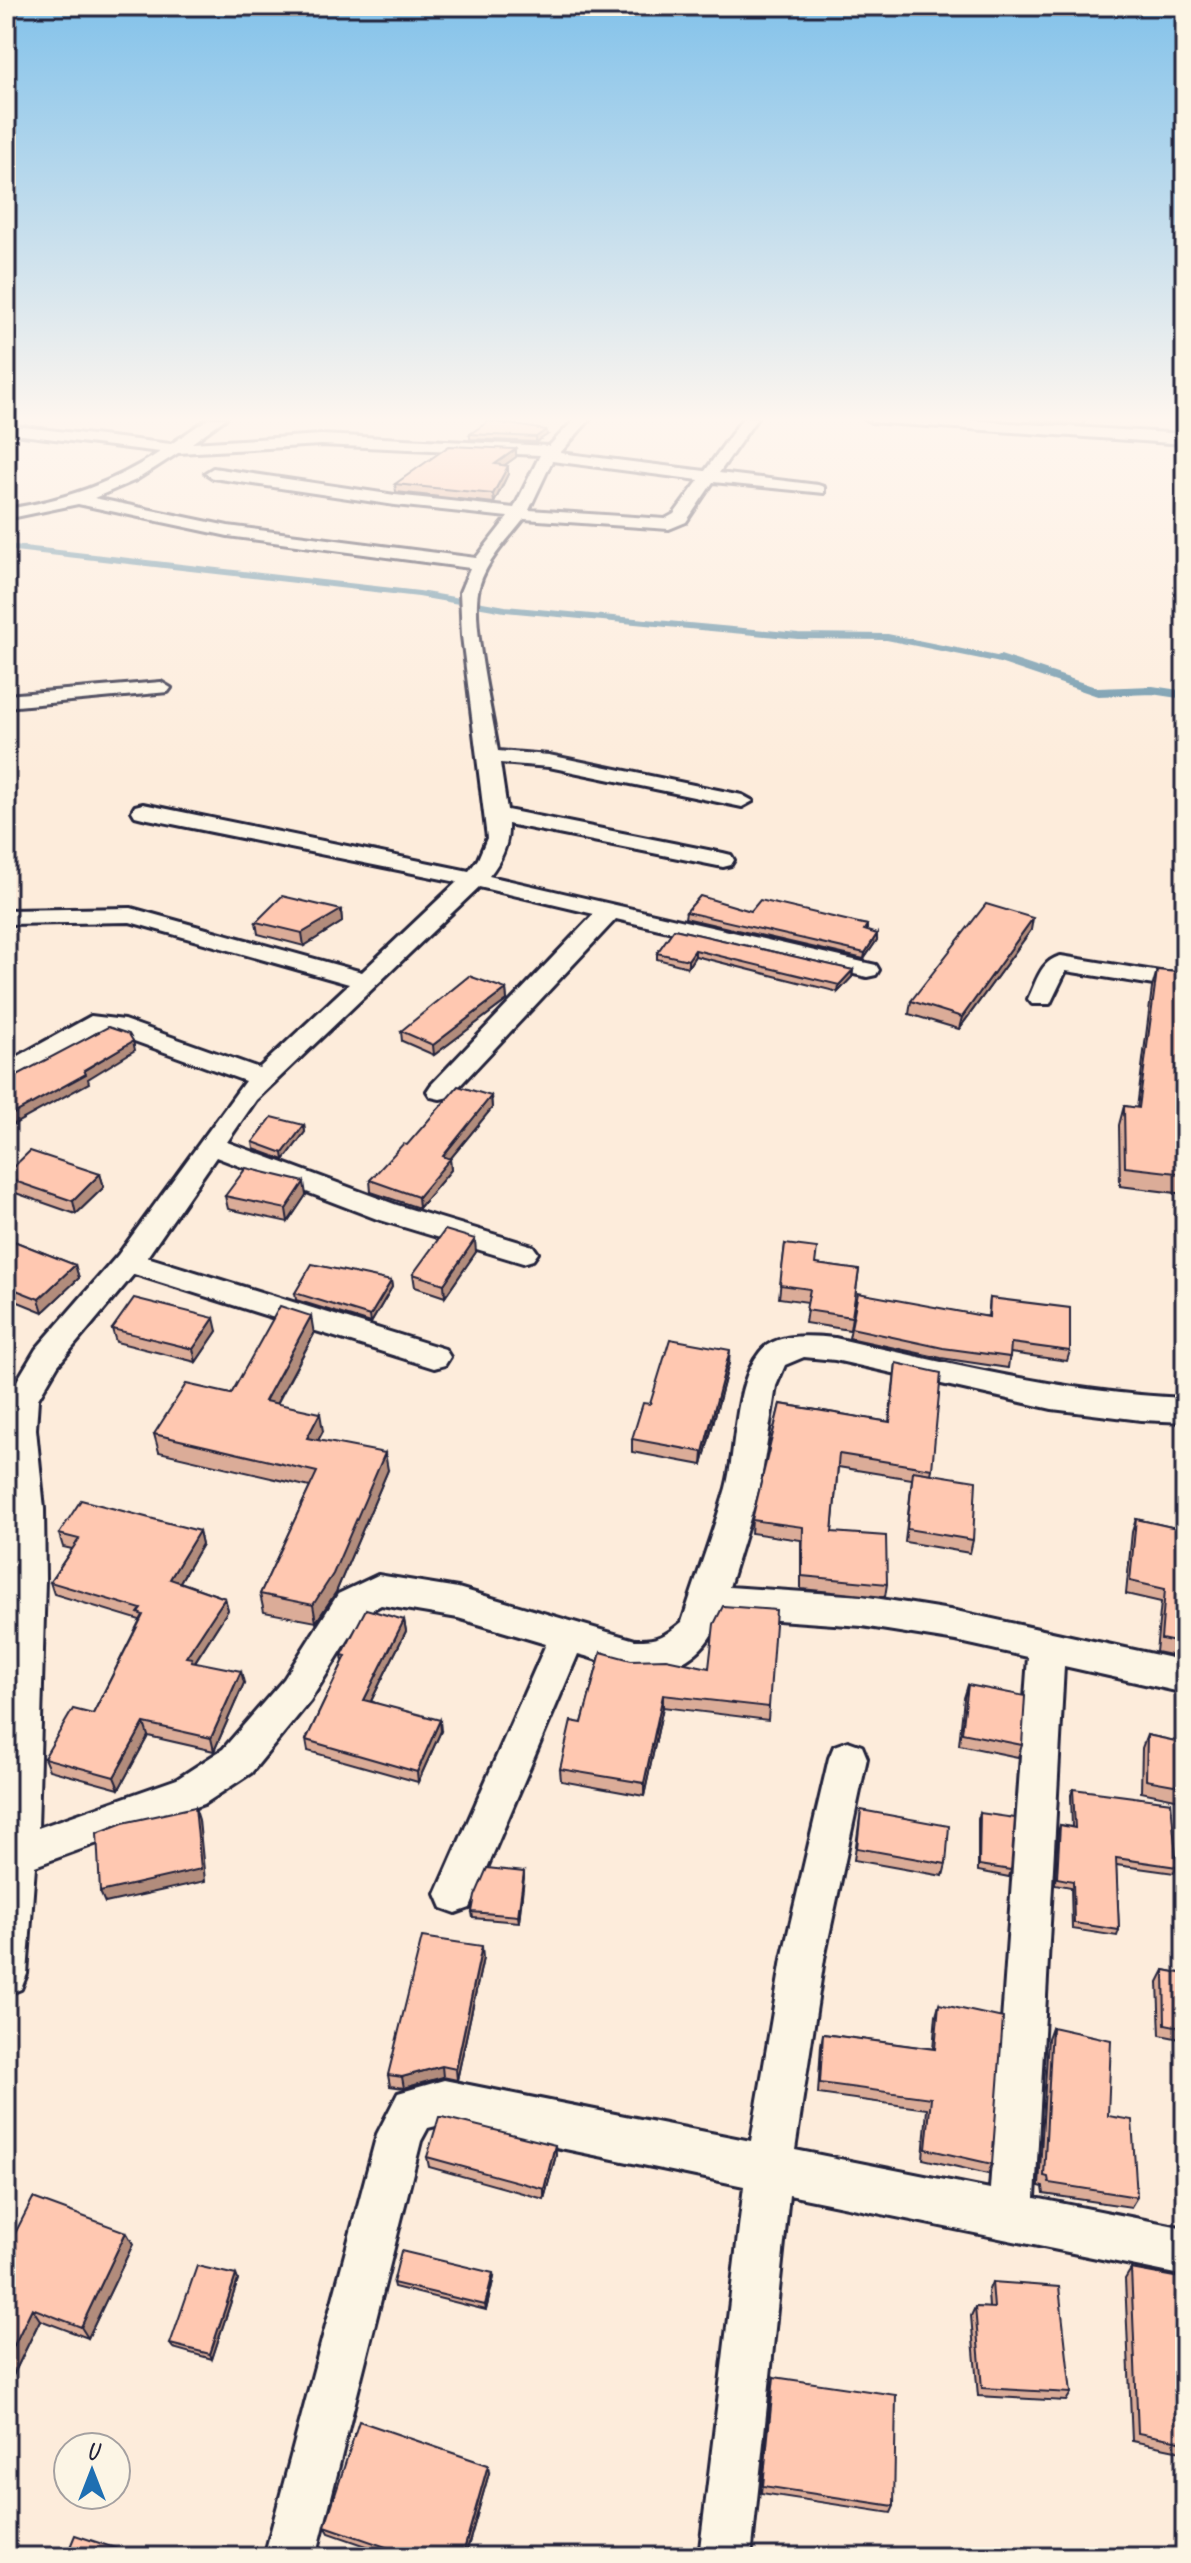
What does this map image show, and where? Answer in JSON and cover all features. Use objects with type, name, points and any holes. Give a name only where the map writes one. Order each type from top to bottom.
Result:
[{"type":"street","points":[[268,538],[480,564]]},
{"type":"street","points":[[6,1974],[10,1902],[18,1854],[27,1579],[27,1509],[13,1440],[22,1399],[32,1379],[128,1262],[210,1145],[262,1078],[474,879],[489,861],[498,838],[497,815],[468,599],[480,564],[501,538]]},
{"type":"street","points":[[6,701],[161,688]]},
{"type":"street","points":[[487,756],[549,761],[742,801]]},
{"type":"street","points":[[143,811],[474,879],[867,970]]},
{"type":"street","points":[[497,815],[723,860]]},
{"type":"street","points":[[440,1091],[610,911]]},
{"type":"street","points":[[6,917],[131,915],[364,980]]},
{"type":"street","points":[[1041,999],[1056,965],[1061,963],[1185,983]]},
{"type":"street","points":[[6,1074],[91,1024],[99,1023],[115,1025],[262,1078]]},
{"type":"street","points":[[210,1145],[387,1212],[523,1253]]},
{"type":"street","points":[[128,1262],[434,1357]]},
{"type":"street","points":[[18,1854],[190,1792],[237,1761],[297,1690],[351,1604],[378,1590],[458,1603],[635,1655],[655,1656],[676,1648],[697,1631],[743,1486],[760,1386],[772,1358],[787,1350],[804,1346],[835,1349],[1056,1398],[1138,1409],[1185,1410]]},
{"type":"street","points":[[708,1600],[862,1611],[956,1626],[1185,1677]]},
{"type":"street","points":[[456,1894],[567,1637]]},
{"type":"street","points":[[1011,2214],[1047,1646]]},
{"type":"street","points":[[725,2557],[769,2169],[803,1959],[848,1758]]},
{"type":"street","points":[[290,2557],[400,2134],[414,2109],[444,2102],[769,2169],[1011,2214],[1185,2252]]},
{"type":"building","points":[[282,896],[341,910],[302,933],[256,922]]},
{"type":"building","points":[[700,896],[751,911],[760,900],[867,925],[864,930],[877,934],[865,953],[686,912]]},
{"type":"building","points":[[986,904],[1033,918],[962,1017],[911,1001]]},
{"type":"building","points":[[674,929],[853,970],[839,985],[695,950],[688,960],[657,953]]},
{"type":"building","points":[[1157,970],[1185,973],[1185,1174],[1125,1167],[1124,1106],[1139,1108]]},
{"type":"building","points":[[469,976],[506,989],[433,1045],[401,1031]]},
{"type":"building","points":[[108,1027],[129,1034],[133,1041],[84,1070],[86,1074],[6,1118],[6,1086],[9,1084],[6,1081]]},
{"type":"building","points":[[458,1086],[491,1096],[443,1156],[450,1159],[418,1197],[370,1180],[403,1144],[407,1145]]},
{"type":"building","points":[[272,1117],[304,1125],[283,1153],[253,1142]]},
{"type":"building","points":[[30,1151],[100,1174],[73,1201],[6,1178],[6,1174]]},
{"type":"building","points":[[246,1168],[304,1182],[286,1209],[225,1196]]},
{"type":"building","points":[[445,1230],[475,1239],[444,1284],[413,1274]]},
{"type":"building","points":[[6,1238],[75,1265],[39,1299],[6,1286]]},
{"type":"building","points":[[785,1244],[817,1248],[815,1264],[859,1270],[852,1317],[806,1310],[810,1289],[780,1285]]},
{"type":"building","points":[[312,1264],[391,1281],[370,1316],[295,1293]]},
{"type":"building","points":[[858,1293],[989,1317],[990,1298],[1070,1308],[1070,1351],[1011,1343],[1010,1357],[943,1348],[851,1328]]},
{"type":"building","points":[[134,1298],[214,1318],[193,1349],[112,1329]]},
{"type":"building","points":[[280,1306],[311,1316],[265,1401],[320,1413],[307,1438],[385,1453],[333,1574],[313,1605],[260,1594],[317,1472],[154,1434],[186,1384],[231,1394]]},
{"type":"building","points":[[670,1339],[730,1350],[703,1452],[632,1439],[643,1403],[650,1404]]},
{"type":"building","points":[[896,1363],[941,1373],[932,1469],[839,1454],[832,1532],[886,1536],[887,1584],[802,1576],[803,1527],[752,1520],[780,1404],[890,1422]]},
{"type":"building","points":[[913,1471],[976,1481],[973,1540],[907,1529]]},
{"type":"building","points":[[81,1500],[199,1531],[170,1579],[225,1598],[186,1657],[192,1658],[191,1661],[241,1671],[211,1738],[144,1723],[114,1777],[44,1758],[73,1709],[93,1714],[143,1615],[138,1613],[141,1609],[50,1582],[79,1539],[59,1534]]},
{"type":"building","points":[[1136,1519],[1185,1530],[1185,1644],[1161,1639],[1165,1589],[1130,1581]]},
{"type":"building","points":[[723,1606],[776,1610],[769,1707],[663,1695],[644,1783],[560,1769],[571,1721],[582,1723],[601,1652],[631,1660],[666,1659],[709,1668],[714,1624]]},
{"type":"building","points":[[366,1609],[404,1620],[364,1700],[440,1720],[417,1772],[306,1740],[346,1656],[342,1655]]},
{"type":"building","points":[[968,1685],[1025,1696],[1022,1745],[962,1733]]},
{"type":"building","points":[[1147,1735],[1185,1743],[1185,1787],[1146,1780]]},
{"type":"building","points":[[1073,1789],[1171,1802],[1177,1867],[1116,1858],[1119,1930],[1074,1923],[1073,1881],[1057,1878],[1060,1825],[1075,1828]]},
{"type":"building","points":[[195,1807],[201,1869],[100,1892],[97,1833],[123,1823]]},
{"type":"building","points":[[861,1810],[949,1826],[946,1864],[857,1848]]},
{"type":"building","points":[[980,1813],[1015,1818],[1011,1870],[979,1865]]},
{"type":"building","points":[[487,1868],[524,1872],[518,1916],[472,1912]]},
{"type":"building","points":[[422,1937],[482,1946],[456,2069],[442,2066],[402,2077],[388,2075]]},
{"type":"building","points":[[1164,1970],[1185,1974],[1185,2028],[1165,2024]]},
{"type":"building","points":[[939,2004],[1003,2018],[992,2164],[926,2149],[931,2098],[820,2083],[823,2034],[935,2049]]},
{"type":"building","points":[[1052,2027],[1111,2040],[1108,2116],[1132,2120],[1137,2197],[1049,2183],[1048,2177],[1044,2176]]},
{"type":"building","points":[[439,2117],[555,2145],[544,2189],[427,2157]]},
{"type":"building","points":[[33,2198],[126,2232],[81,2327],[32,2308],[6,2362],[6,2251]]},
{"type":"building","points":[[401,2251],[493,2273],[485,2305],[393,2283]]},
{"type":"building","points":[[197,2266],[236,2275],[210,2354],[170,2344]]},
{"type":"building","points":[[1131,2269],[1185,2279],[1185,2442],[1138,2433]]},
{"type":"building","points":[[992,2282],[1059,2287],[1071,2393],[982,2388],[975,2307],[994,2308]]},
{"type":"building","points":[[774,2377],[896,2395],[894,2506],[763,2486]]},
{"type":"building","points":[[359,2421],[488,2465],[462,2557],[415,2557],[325,2526]]},
{"type":"building","points":[[75,2535],[130,2553],[137,2557],[66,2557]]},
{"type":"waterway","points":[[6,547],[419,594],[505,609],[798,636],[887,637],[1006,661]]},
{"type":"waterway","points":[[1000,659],[1006,661]]},
{"type":"waterway","points":[[1006,661],[1098,692],[1152,690],[1185,695]]}]
